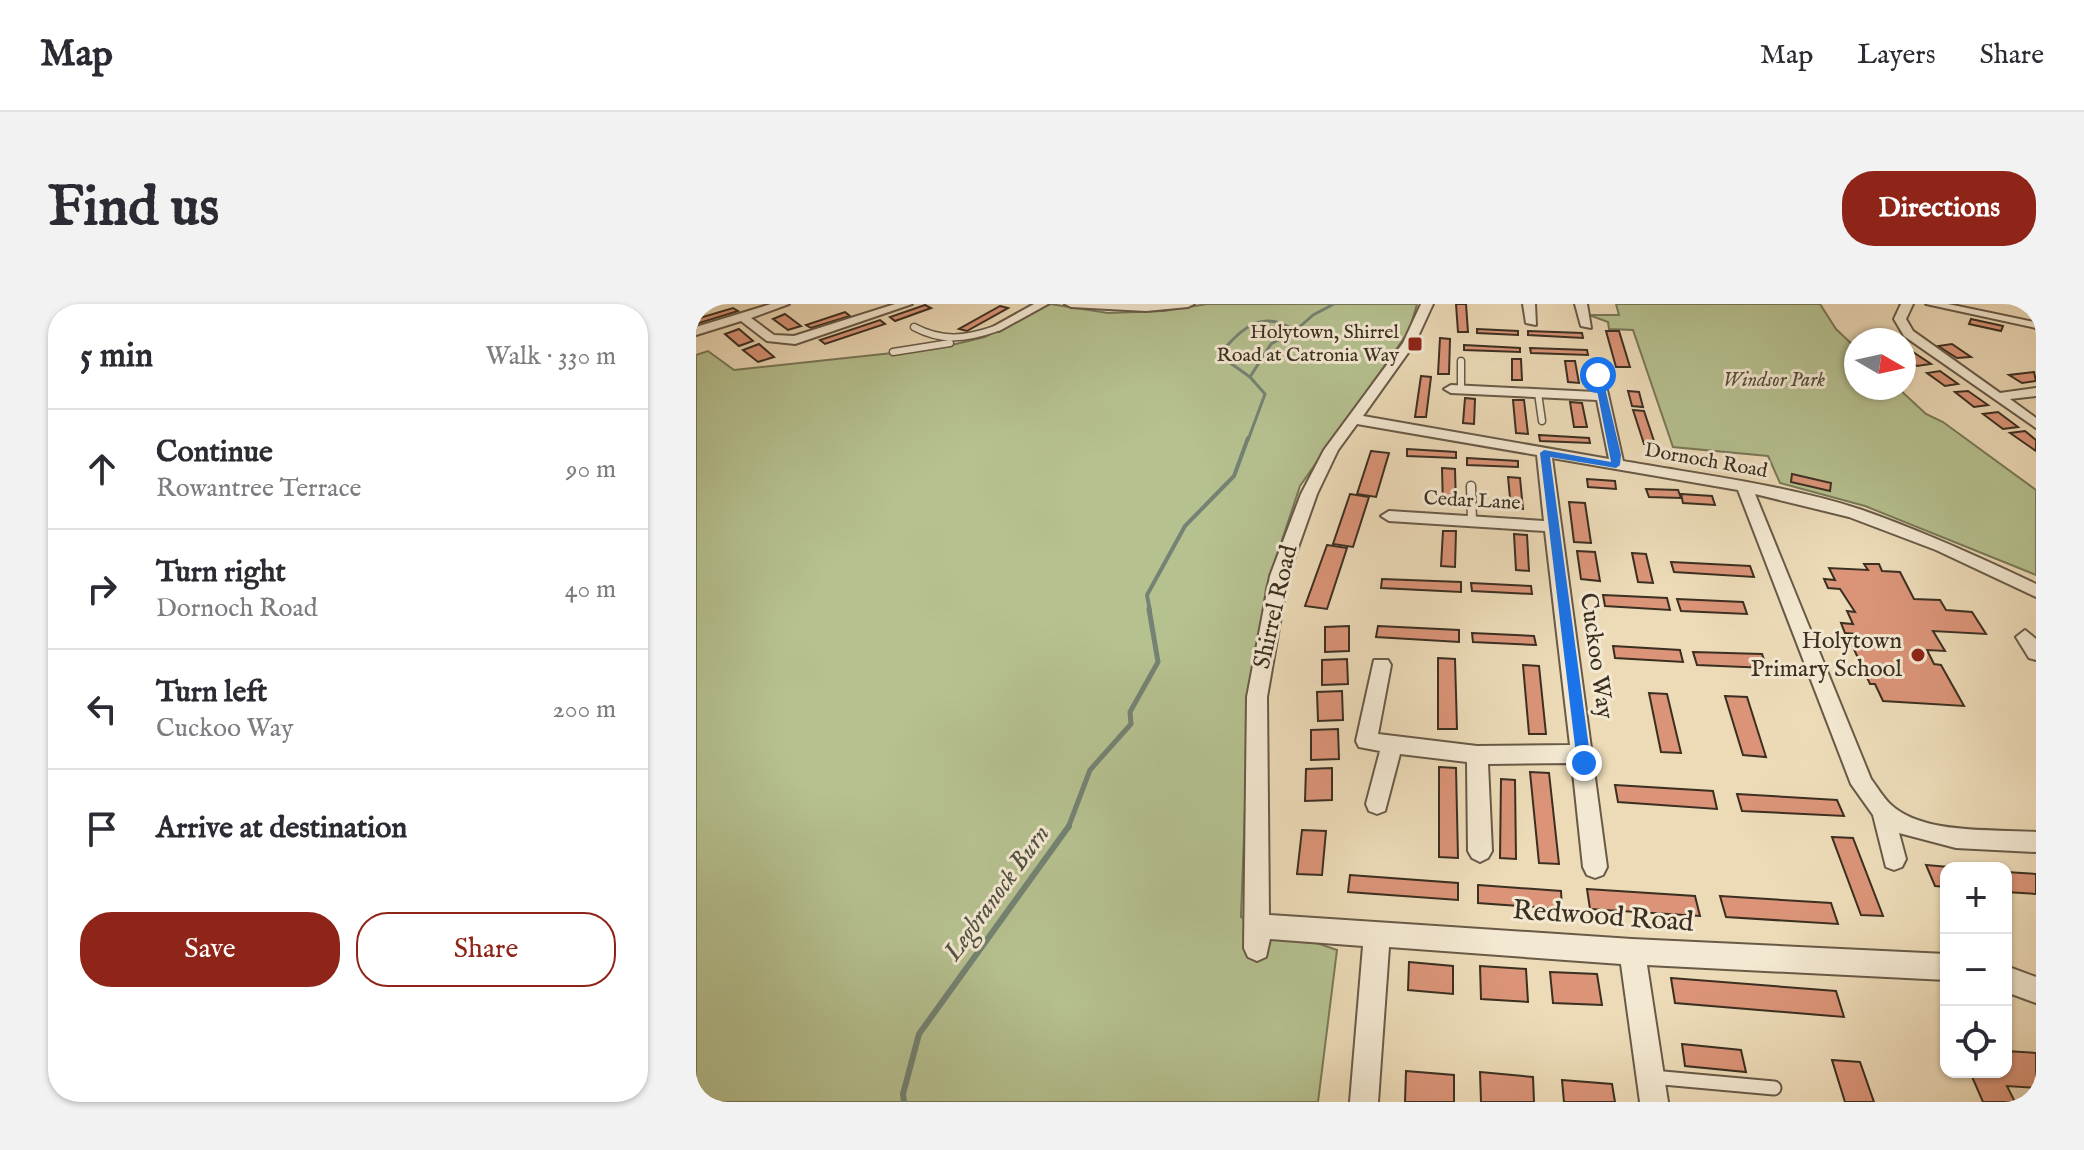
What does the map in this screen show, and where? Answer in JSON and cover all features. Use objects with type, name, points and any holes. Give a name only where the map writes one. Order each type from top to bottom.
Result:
[{"type":"street","points":[[696,331],[783,304]]},
{"type":"street","points":[[743,317],[771,338],[795,340],[906,304]]},
{"type":"street","points":[[995,329],[1042,304]]},
{"type":"street","points":[[1071,304],[1188,304]]},
{"type":"street","name":"Shirrel Road","points":[[1257,937],[1257,697],[1279,576],[1309,494],[1331,450],[1409,343],[1427,304]]},
{"type":"street","points":[[1529,304],[1532,323]]},
{"type":"street","points":[[1581,304],[1590,323]]},
{"type":"street","points":[[1907,304],[1900,319],[1908,333],[2036,424]]},
{"type":"street","points":[[1932,304],[2034,325]]},
{"type":"street","points":[[1598,375],[1616,465]]},
{"type":"street","points":[[1456,389],[1602,396]]},
{"type":"street","points":[[1997,397],[2036,392]]},
{"type":"street","name":"Dornoch Road","points":[[1355,419],[1744,487],[1854,513],[1942,546],[2036,591]]},
{"type":"street","name":"Cuckoo Way","points":[[1544,453],[1595,867]]},
{"type":"street","points":[[1744,487],[1862,784],[1883,812],[1899,825],[1919,833],[2036,842]]},
{"type":"street","name":"Cedar Lane","points":[[1389,516],[1552,526]]},
{"type":"street","points":[[1381,665],[1366,741],[1477,755],[1583,754]]},
{"type":"street","points":[[1377,804],[1392,744]]},
{"type":"street","points":[[1477,755],[1480,851]]},
{"type":"street","points":[[1883,812],[1894,859]]},
{"type":"street","points":[[1364,1102],[1377,934]]},
{"type":"street","name":"Redwood Road","points":[[1257,937],[1377,934],[1632,952],[1940,967]]},
{"type":"street","points":[[1632,952],[1653,1090]]},
{"type":"street","points":[[2012,981],[2036,990]]},
{"type":"lane","points":[[914,327],[937,339],[963,339]]},
{"type":"lane","points":[[893,352],[928,348],[995,329]]},
{"type":"lane","points":[[1456,389],[1461,361]]},
{"type":"lane","points":[[1538,393],[1542,421]]},
{"type":"lane","points":[[1471,486],[1472,521]]},
{"type":"lane","points":[[1653,1090],[1774,1088]]},
{"type":"green space","points":[[1050,304],[1108,313],[1164,311],[1207,304],[1417,304],[1409,331],[1300,486],[1266,588],[1248,726],[1241,917],[1337,950],[1318,1102],[696,1102],[696,355],[708,351],[734,370],[939,348],[985,337]]},
{"type":"green space","name":"Windsor Park","points":[[1616,304],[1820,304],[1844,337],[1844,400],[1911,400],[1926,414],[1943,422],[2036,490],[2036,575],[1865,506],[1780,483],[1768,456],[1673,447],[1633,330],[1609,329],[1608,322],[1589,315],[1619,315]]},
{"type":"building","points":[[1456,304],[1466,304],[1468,332],[1458,332]]},
{"type":"building","points":[[925,305],[931,308],[895,321],[890,317]]},
{"type":"building","points":[[1000,306],[1008,308],[967,331],[959,329]]},
{"type":"building","points":[[733,308],[738,311],[696,324],[696,319]]},
{"type":"building","points":[[845,312],[850,316],[811,328],[806,325]]},
{"type":"building","points":[[785,314],[801,326],[788,330],[773,319]]},
{"type":"building","points":[[1971,319],[2003,326],[2001,331],[1969,324]]},
{"type":"building","points":[[880,320],[885,324],[825,344],[820,340]]},
{"type":"building","points":[[739,329],[753,341],[739,346],[725,334]]},
{"type":"building","points":[[1477,329],[1518,331],[1518,335],[1477,333]]},
{"type":"building","points":[[1528,331],[1582,333],[1583,338],[1528,335]]},
{"type":"building","points":[[1606,331],[1619,331],[1630,367],[1616,367]]},
{"type":"building","points":[[1440,338],[1450,339],[1449,374],[1438,374]]},
{"type":"building","points":[[759,344],[774,357],[758,362],[743,350]]},
{"type":"building","points":[[1952,344],[1971,357],[1957,358],[1938,346]]},
{"type":"building","points":[[1464,345],[1520,348],[1520,352],[1464,350]]},
{"type":"building","points":[[1530,348],[1587,350],[1588,355],[1531,353]]},
{"type":"building","points":[[1916,354],[1931,364],[1917,366]]},
{"type":"building","points":[[1512,359],[1521,359],[1522,380],[1512,380]]},
{"type":"building","points":[[1565,361],[1575,361],[1579,383],[1568,382]]},
{"type":"building","points":[[1940,371],[1958,384],[1945,386],[1927,373]]},
{"type":"building","points":[[2034,372],[2036,381],[2022,383],[2009,375]]},
{"type":"building","points":[[1421,376],[1431,377],[1426,417],[1415,417]]},
{"type":"building","points":[[1628,391],[1639,392],[1643,407],[1632,406]]},
{"type":"building","points":[[1968,391],[1988,405],[1974,407],[1955,392]]},
{"type":"building","points":[[1465,398],[1475,399],[1474,424],[1463,423]]},
{"type":"building","points":[[1513,400],[1524,400],[1528,434],[1516,433]]},
{"type":"building","points":[[1570,402],[1582,403],[1587,427],[1574,427]]},
{"type":"building","points":[[1633,410],[1644,411],[1655,444],[1644,444]]},
{"type":"building","points":[[1998,412],[2018,427],[2003,429],[1983,414]]},
{"type":"building","points":[[2025,431],[2036,440],[2036,451],[2010,433]]},
{"type":"building","points":[[1539,435],[1589,438],[1590,443],[1540,441]]},
{"type":"building","points":[[1407,449],[1456,452],[1456,458],[1407,456]]},
{"type":"building","points":[[1371,451],[1389,453],[1376,497],[1357,494]]},
{"type":"building","points":[[1467,458],[1518,461],[1518,467],[1467,465]]},
{"type":"building","points":[[1442,468],[1455,469],[1456,506],[1443,506]]},
{"type":"building","points":[[1792,474],[1831,483],[1830,491],[1791,482]]},
{"type":"building","points":[[1508,477],[1520,478],[1523,509],[1511,508]]},
{"type":"building","points":[[1587,479],[1615,481],[1616,489],[1588,487]]},
{"type":"building","points":[[1646,489],[1678,490],[1681,498],[1649,497]]},
{"type":"building","points":[[1350,494],[1369,497],[1353,547],[1333,544]]},
{"type":"building","points":[[1681,494],[1712,496],[1715,505],[1683,503]]},
{"type":"building","points":[[1569,502],[1585,503],[1591,543],[1574,542]]},
{"type":"building","points":[[1443,531],[1456,531],[1455,567],[1441,566]]},
{"type":"building","points":[[1514,534],[1527,535],[1529,571],[1516,570]]},
{"type":"building","points":[[1327,545],[1347,548],[1327,609],[1305,606]]},
{"type":"building","points":[[1577,551],[1595,552],[1600,581],[1581,579]]},
{"type":"building","points":[[1632,553],[1646,554],[1653,583],[1638,582]]},
{"type":"building","points":[[1671,562],[1750,566],[1754,577],[1674,572]]},
{"type":"building","points":[[1864,564],[1879,564],[1882,571],[1900,572],[1914,599],[1940,600],[1946,610],[1972,612],[1986,634],[1933,631],[1945,651],[1927,650],[1934,664],[1941,665],[1964,706],[1883,701],[1875,684],[1870,684],[1852,645],[1861,645],[1856,634],[1845,633],[1841,623],[1853,624],[1847,611],[1855,612],[1840,589],[1828,588],[1824,579],[1835,580],[1829,568],[1868,570]]},
{"type":"building","points":[[1382,579],[1461,582],[1461,592],[1381,588]]},
{"type":"building","points":[[1471,583],[1531,586],[1532,594],[1472,591]]},
{"type":"building","points":[[1603,595],[1667,598],[1670,610],[1605,606]]},
{"type":"building","points":[[1677,599],[1743,602],[1747,614],[1681,611]]},
{"type":"building","points":[[1349,626],[1349,651],[1325,652],[1325,627]]},
{"type":"building","points":[[1378,626],[1459,630],[1459,642],[1376,637]]},
{"type":"building","points":[[1472,633],[1534,636],[1536,645],[1473,642]]},
{"type":"building","points":[[1613,646],[1680,650],[1683,662],[1615,658]]},
{"type":"building","points":[[1693,652],[1762,654],[1767,668],[1697,665]]},
{"type":"building","points":[[1438,658],[1455,659],[1457,729],[1438,729]]},
{"type":"building","points":[[1347,659],[1348,684],[1322,685],[1322,660]]},
{"type":"building","points":[[1523,665],[1539,666],[1546,734],[1529,734]]},
{"type":"building","points":[[1342,691],[1343,720],[1318,721],[1317,692]]},
{"type":"building","points":[[1649,693],[1667,694],[1681,753],[1661,752]]},
{"type":"building","points":[[1725,696],[1747,697],[1766,757],[1743,755]]},
{"type":"building","points":[[1338,729],[1339,759],[1311,760],[1311,730]]},
{"type":"building","points":[[1439,767],[1456,768],[1458,858],[1439,857]]},
{"type":"building","points":[[1332,768],[1332,800],[1305,801],[1306,769]]},
{"type":"building","points":[[1530,772],[1549,773],[1559,864],[1539,863]]},
{"type":"building","points":[[1501,779],[1515,780],[1516,859],[1500,858]]},
{"type":"building","points":[[1615,785],[1713,791],[1717,809],[1618,802]]},
{"type":"building","points":[[1737,794],[1837,800],[1844,816],[1742,811]]},
{"type":"building","points":[[1302,830],[1326,831],[1322,875],[1297,874]]},
{"type":"building","points":[[1832,837],[1853,838],[1883,916],[1861,915]]},
{"type":"building","points":[[1926,865],[1940,866],[1940,886],[1935,886]]},
{"type":"building","points":[[2012,872],[2036,874],[2036,894],[2012,892]]},
{"type":"building","points":[[1350,875],[1458,883],[1458,900],[1348,892]]},
{"type":"building","points":[[1478,885],[1561,891],[1562,909],[1478,903]]},
{"type":"building","points":[[1587,889],[1695,896],[1700,916],[1590,909]]},
{"type":"building","points":[[1720,896],[1831,903],[1838,924],[1726,917]]},
{"type":"building","points":[[1409,962],[1453,966],[1453,994],[1408,990]]},
{"type":"building","points":[[1480,966],[1526,969],[1528,1002],[1481,999]]},
{"type":"building","points":[[1550,972],[1597,974],[1602,1005],[1553,1003]]},
{"type":"building","points":[[1671,978],[1836,991],[1844,1017],[1675,1003]]},
{"type":"building","points":[[1682,1044],[1741,1050],[1746,1072],[1685,1066]]},
{"type":"building","points":[[2012,1051],[2036,1053],[2036,1088],[2007,1086],[2015,1102],[1983,1102],[1973,1078],[2012,1078]]},
{"type":"building","points":[[1832,1060],[1860,1062],[1874,1102],[1845,1102]]},
{"type":"building","points":[[1406,1071],[1454,1075],[1454,1102],[1405,1102]]},
{"type":"building","points":[[1480,1072],[1533,1077],[1534,1102],[1481,1102]]},
{"type":"building","points":[[1562,1080],[1612,1084],[1615,1102],[1564,1102]]},
{"type":"waterway","name":"Legbranock Burn","points":[[1295,331],[1313,315],[1334,304]]},
{"type":"waterway","name":"Legbranock Burn","points":[[1250,377],[1219,355],[1253,324],[1273,321],[1295,331]]},
{"type":"waterway","name":"Legbranock Burn","points":[[1250,377],[1271,344],[1295,331]]},
{"type":"waterway","name":"Legbranock Burn","points":[[1248,440],[1265,394],[1250,377]]},
{"type":"waterway","name":"Legbranock Burn","points":[[1150,611],[1147,595],[1185,526],[1234,476],[1248,438]]},
{"type":"waterway","name":"Legbranock Burn","points":[[1068,827],[1090,770],[1131,724],[1130,712],[1158,662],[1149,609]]},
{"type":"waterway","name":"Legbranock Burn","points":[[904,1102],[903,1094],[919,1034],[1068,827]]},
{"type":"place","name":"Holytown, Shirrel Road at Catronia Way","points":[[1415,344]]},
{"type":"place","name":"Holytown Primary School","points":[[1918,655]]},
{"type":"route","points":[[1584,763],[1544,453],[1616,465],[1598,375]]}]
